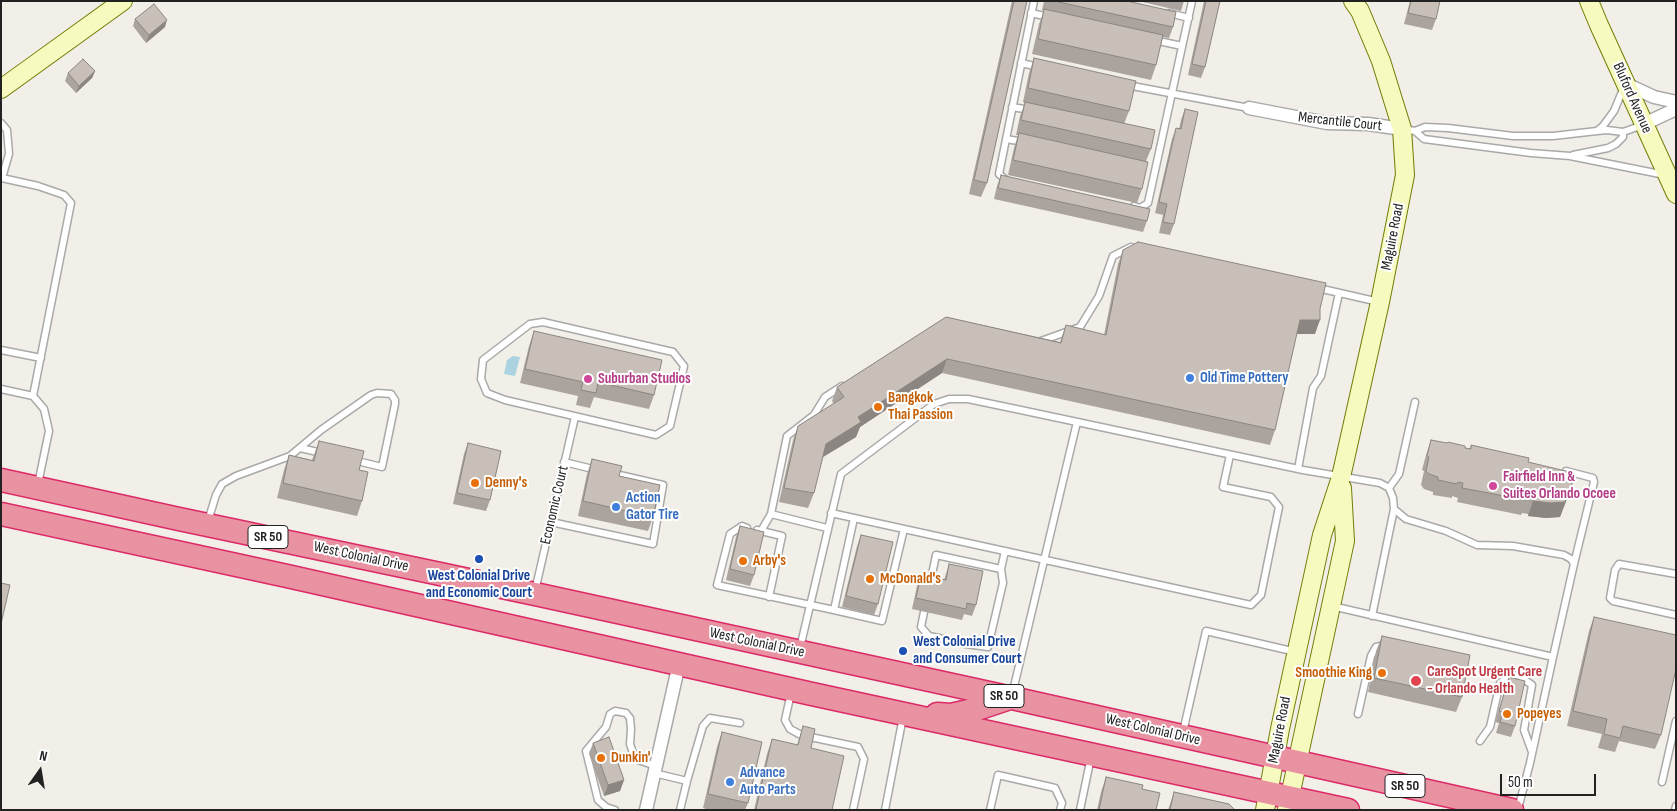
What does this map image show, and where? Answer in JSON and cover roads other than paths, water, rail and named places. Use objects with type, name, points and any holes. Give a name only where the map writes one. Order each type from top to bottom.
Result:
[{"type":"highway","name":"West Colonial Drive","points":[[1,480],[1012,698],[1512,810]]},
{"type":"highway","name":"SR 50","points":[[1,514],[792,690],[1092,754],[1266,801],[1348,810]]},
{"type":"highway","points":[[527,630],[535,594]]},
{"type":"highway","points":[[903,714],[951,715],[1012,698]]},
{"type":"main road","points":[[1,89],[123,1]]},
{"type":"main road","name":"Maguire Road","points":[[1266,801],[1322,535],[1341,477],[1380,302],[1405,175],[1409,130],[1382,61],[1360,12],[1353,1]]},
{"type":"main road","name":"Bluford Avenue","points":[[1589,1],[1676,194]]},
{"type":"main road","name":"Maguire Road","points":[[1289,803],[1345,540],[1341,477]]},
{"type":"street","points":[[1626,84],[1654,97],[1676,102]]},
{"type":"street","name":"Mercantile Court","points":[[1249,108],[1327,123],[1368,124],[1409,130]]},
{"type":"street","points":[[1644,124],[1676,109]]},
{"type":"street","points":[[646,810],[679,664]]},
{"type":"lane","points":[[1015,182],[1006,180],[999,174],[1034,1]]},
{"type":"lane","points":[[1130,206],[1140,208],[1148,203],[1192,1]]},
{"type":"lane","points":[[1160,12],[1188,18]]},
{"type":"lane","points":[[1031,14],[1059,20]]},
{"type":"lane","points":[[1144,38],[1182,46]]},
{"type":"lane","points":[[1021,63],[1049,69]]},
{"type":"lane","points":[[1124,84],[1249,108]]},
{"type":"lane","points":[[1597,131],[1603,126],[1614,110],[1626,84]]},
{"type":"lane","points":[[1012,107],[1040,112]]},
{"type":"lane","points":[[1,123],[7,130],[9,154],[2,179],[38,186],[64,195],[71,203],[33,396]]},
{"type":"lane","points":[[1409,130],[1425,127],[1513,136],[1553,136],[1607,130],[1623,132],[1644,124]]},
{"type":"lane","points":[[1409,130],[1424,139],[1531,153],[1570,156],[1667,176]]},
{"type":"lane","points":[[1570,156],[1608,148],[1616,144],[1623,137],[1623,132]]},
{"type":"lane","points":[[1153,134],[1162,136]]},
{"type":"lane","points":[[1006,139],[1034,144]]},
{"type":"lane","points":[[1146,168],[1155,170]]},
{"type":"lane","points":[[1034,340],[1043,342],[1080,326],[1099,296],[1113,256],[1133,246],[1142,248]]},
{"type":"lane","points":[[1311,286],[1380,302]]},
{"type":"lane","points":[[1298,469],[1313,388],[1321,376],[1339,293]]},
{"type":"lane","points":[[543,322],[673,352],[684,366],[670,426],[656,435],[575,417],[505,400],[487,393],[481,379],[483,360],[530,324],[543,322]]},
{"type":"lane","points":[[1,350],[41,358]]},
{"type":"lane","points":[[760,531],[771,514],[787,436],[814,415],[825,397],[849,382]]},
{"type":"lane","points":[[1,388],[33,396],[44,409],[49,431],[37,487]]},
{"type":"lane","points":[[208,525],[216,495],[222,484],[236,476],[290,456],[371,395],[377,392],[391,394],[395,404],[382,467],[346,458]]},
{"type":"lane","points":[[799,652],[841,474],[934,404],[949,399],[968,399],[1230,455],[1380,484],[1389,488],[1394,498],[1394,509],[1372,616]]},
{"type":"lane","points":[[1389,488],[1399,474],[1415,402]]},
{"type":"lane","name":"Economic Court","points":[[535,594],[575,417]]},
{"type":"lane","points":[[1012,698],[1077,422]]},
{"type":"lane","points":[[300,448],[327,454]]},
{"type":"lane","points":[[831,513],[1251,605],[1261,595],[1279,507],[1270,497],[1223,487],[1230,455]]},
{"type":"lane","points":[[551,522],[653,544],[663,485],[564,462]]},
{"type":"lane","points":[[1518,810],[1594,482],[1592,478],[1557,469]]},
{"type":"lane","points":[[1394,509],[1406,520],[1446,531],[1477,545],[1513,546],[1564,555],[1571,559],[1574,564]]},
{"type":"lane","points":[[771,514],[827,528]]},
{"type":"lane","points":[[834,610],[854,518]]},
{"type":"lane","points":[[769,597],[782,536],[742,526],[730,534],[717,585],[769,597],[809,606],[882,621],[904,529]]},
{"type":"lane","points":[[924,612],[921,627],[929,636],[966,644],[988,646],[1003,583],[1001,569],[1005,551]]},
{"type":"lane","points":[[929,588],[936,555],[1001,569]]},
{"type":"lane","points":[[1676,574],[1619,564],[1615,570],[1610,598],[1613,601],[1676,616]]},
{"type":"lane","points":[[1331,606],[1552,658]]},
{"type":"lane","points":[[1182,736],[1206,631],[1297,653]]},
{"type":"lane","points":[[1358,714],[1371,656],[1376,647],[1384,645],[1394,648]]},
{"type":"lane","points":[[1480,741],[1490,727],[1500,683],[1508,677],[1518,676],[1532,685],[1524,730],[1532,753]]},
{"type":"lane","points":[[792,690],[785,720],[790,729],[801,735],[858,747],[864,759],[853,810]]},
{"type":"lane","points":[[614,810],[606,807],[598,800],[586,751],[606,727],[610,714],[615,710],[626,714],[630,718],[630,744],[635,759],[655,770],[687,781]]},
{"type":"lane","points":[[884,810],[903,714]]},
{"type":"lane","points":[[680,810],[703,726],[710,718],[740,723]]},
{"type":"lane","points":[[1662,782],[1676,721]]},
{"type":"lane","points":[[1080,810],[1092,754]]},
{"type":"lane","points":[[990,810],[998,775],[1055,788],[1062,803],[1060,810]]},
{"type":"lane","points":[[1675,810],[1676,806]]},
{"type":"water","points":[[513,356],[520,357],[515,376],[504,374],[507,360]]},
{"type":"place","name":"Old Time Pottery","points":[[1190,378]]},
{"type":"place","name":"Suburban Studios","points":[[588,379]]},
{"type":"place","name":"Bangkok Thai Passion","points":[[878,407]]},
{"type":"place","name":"Denny's","points":[[475,483]]},
{"type":"place","name":"Fairfield Inn & Suites Orlando Ocoee","points":[[1493,486]]},
{"type":"place","name":"Action Gator Tire","points":[[616,507]]},
{"type":"place","name":"West Colonial Drive and Economic Court","points":[[479,559]]},
{"type":"place","name":"Arby's","points":[[743,561]]},
{"type":"place","name":"McDonald's","points":[[870,579]]},
{"type":"place","name":"West Colonial Drive and Consumer Court","points":[[903,651]]},
{"type":"place","name":"Smoothie King","points":[[1382,673]]},
{"type":"place","name":"CareSpot Urgent Care - Orlando Health","points":[[1416,681]]},
{"type":"place","name":"Popeyes","points":[[1507,714]]},
{"type":"place","name":"Dunkin'","points":[[601,758]]},
{"type":"place","name":"Advance Auto Parts","points":[[730,782]]}]
